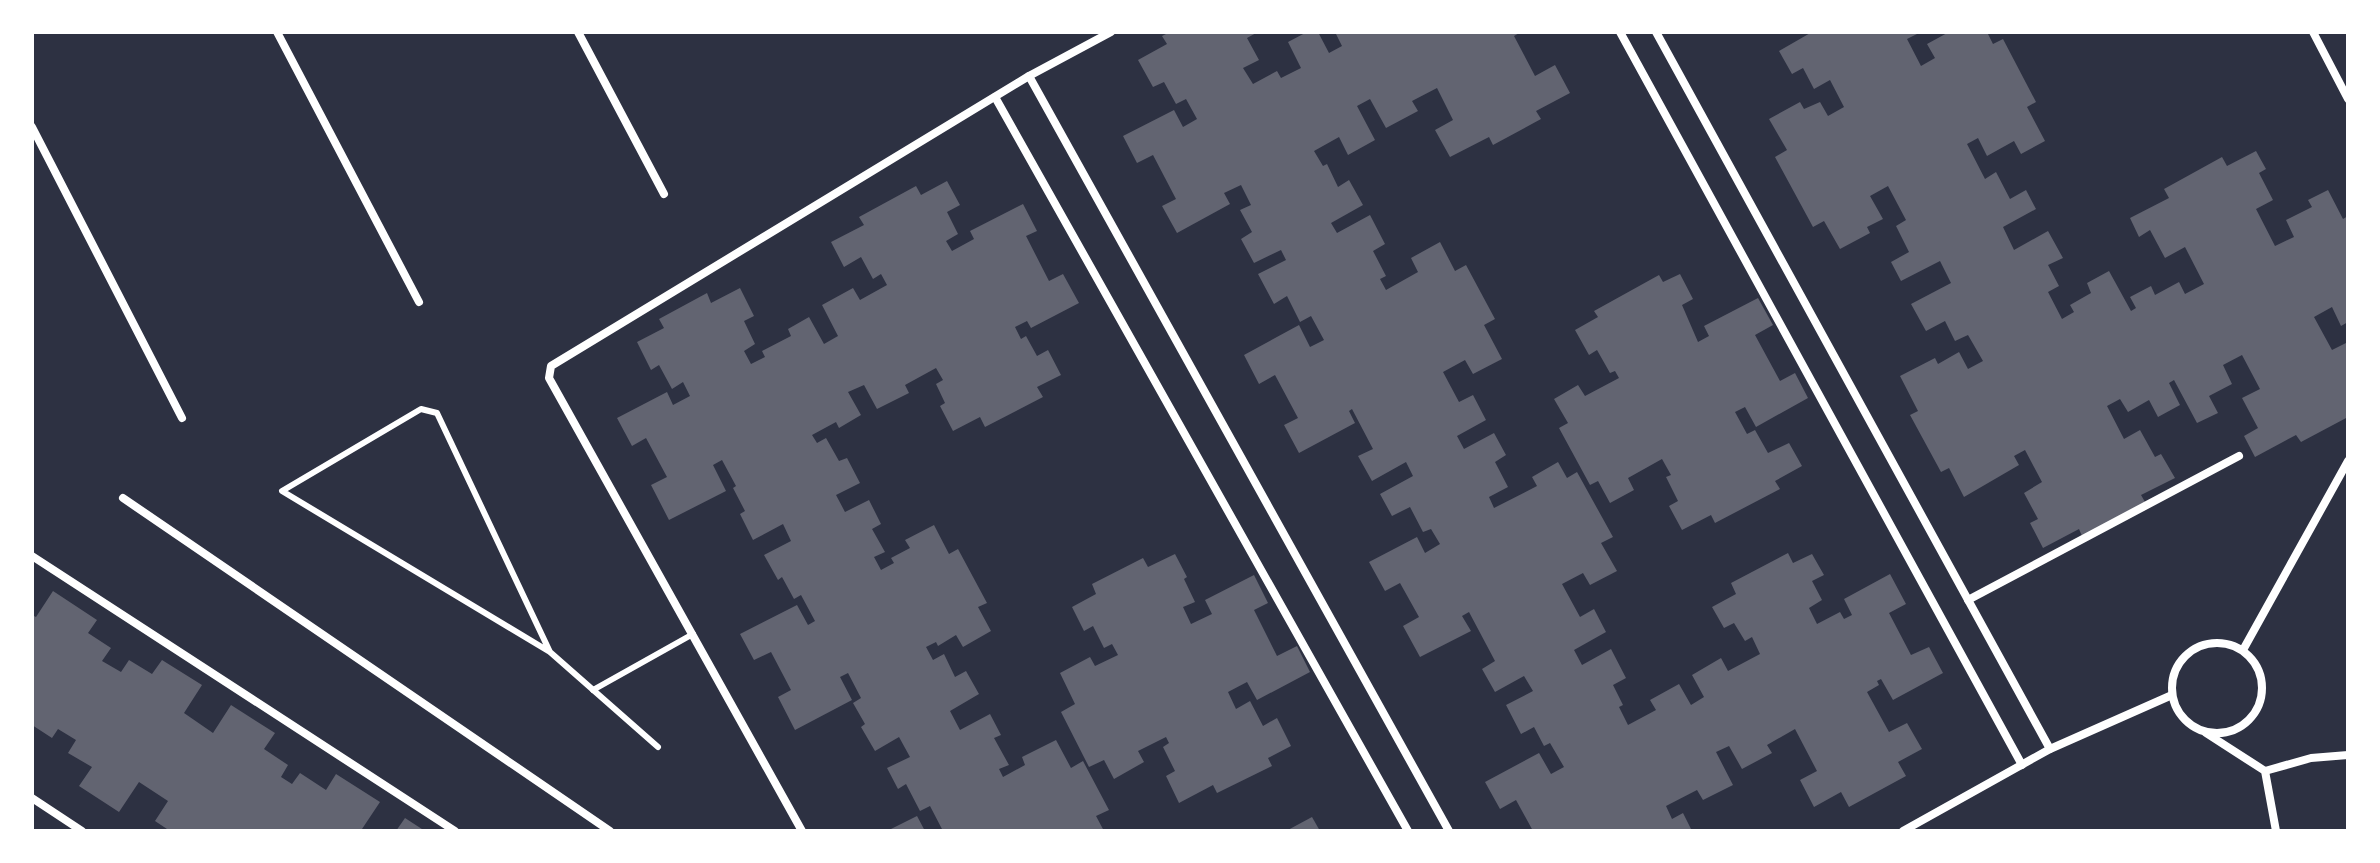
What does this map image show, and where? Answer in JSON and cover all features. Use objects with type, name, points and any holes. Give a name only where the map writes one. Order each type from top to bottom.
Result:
[{"type":"street","points":[[277,32],[419,302]]},
{"type":"street","points":[[578,32],[664,194]]},
{"type":"street","points":[[802,831],[549,378],[551,366],[1029,76],[1111,32]]},
{"type":"street","points":[[1620,32],[2022,765]]},
{"type":"street","points":[[1656,32],[2050,749]]},
{"type":"street","points":[[2313,32],[2348,99]]},
{"type":"street","points":[[1029,76],[1449,831]]},
{"type":"street","points":[[995,97],[1408,831]]},
{"type":"street","points":[[32,127],[182,418]]},
{"type":"street","points":[[1968,600],[2239,456]]},
{"type":"street","points":[[2243,650],[2348,461]]},
{"type":"street","points":[[123,498],[610,831]]},
{"type":"street","points":[[32,556],[455,831]]},
{"type":"street","points":[[2206,732],[2224,733],[2241,726],[2254,715],[2261,698],[2262,680],[2255,663],[2243,650],[2227,644],[2209,643],[2192,649],[2171,677],[2172,695],[2177,712],[2190,724],[2265,771],[2276,831]]},
{"type":"street","points":[[1903,831],[2050,749],[2172,695]]},
{"type":"street","points":[[2265,771],[2311,758],[2348,755]]},
{"type":"street","points":[[32,798],[82,831]]},
{"type":"lane","points":[[550,652],[437,413],[421,409],[282,491],[550,652],[658,747]]},
{"type":"lane","points":[[593,690],[693,634]]},
{"type":"building","points":[[1170,32],[1258,32],[1247,38],[1259,60],[1243,68],[1253,84],[1277,71],[1281,78],[1301,68],[1288,42],[1307,32],[1318,32],[1329,53],[1342,46],[1335,32],[1521,32],[1514,36],[1535,76],[1555,65],[1570,93],[1536,111],[1541,119],[1493,145],[1489,137],[1450,157],[1435,130],[1453,120],[1437,88],[1412,101],[1418,111],[1386,128],[1370,99],[1357,106],[1375,140],[1348,155],[1339,137],[1314,151],[1323,166],[1327,164],[1338,187],[1349,180],[1363,205],[1331,223],[1337,233],[1370,215],[1385,244],[1373,251],[1386,276],[1380,279],[1386,290],[1418,272],[1411,258],[1440,242],[1455,271],[1466,265],[1495,319],[1484,325],[1502,359],[1473,374],[1465,360],[1443,372],[1459,402],[1473,395],[1486,420],[1457,436],[1464,449],[1494,433],[1506,455],[1495,462],[1508,487],[1489,497],[1494,508],[1537,486],[1532,477],[1558,462],[1567,478],[1577,472],[1613,537],[1601,543],[1617,571],[1590,585],[1583,573],[1562,584],[1580,617],[1594,609],[1606,632],[1574,650],[1582,665],[1611,649],[1626,678],[1613,685],[1628,725],[1656,710],[1650,700],[1679,684],[1691,705],[1704,697],[1692,675],[1721,658],[1728,671],[1760,654],[1752,637],[1745,641],[1734,623],[1724,628],[1712,607],[1736,594],[1731,583],[1788,553],[1793,563],[1812,554],[1824,575],[1812,581],[1822,600],[1809,608],[1817,624],[1840,612],[1844,619],[1852,615],[1844,599],[1890,574],[1906,604],[1889,613],[1911,655],[1929,647],[1943,673],[1893,700],[1881,679],[1877,681],[1879,685],[1867,692],[1889,732],[1907,723],[1922,749],[1898,762],[1906,776],[1849,807],[1841,792],[1814,807],[1800,780],[1817,771],[1795,729],[1767,745],[1772,753],[1742,769],[1729,746],[1716,752],[1733,785],[1703,800],[1697,790],[1666,806],[1672,819],[1683,813],[1692,831],[1533,831],[1516,800],[1500,809],[1485,782],[1539,753],[1551,774],[1564,767],[1550,743],[1544,746],[1534,727],[1521,734],[1506,705],[1533,691],[1524,676],[1495,692],[1482,669],[1495,661],[1469,612],[1462,616],[1471,631],[1420,657],[1403,626],[1419,617],[1400,583],[1385,591],[1369,562],[1417,537],[1425,553],[1440,544],[1431,529],[1423,532],[1410,507],[1392,516],[1380,494],[1413,476],[1406,462],[1372,481],[1358,456],[1373,449],[1352,409],[1349,411],[1355,423],[1299,453],[1284,425],[1298,418],[1275,375],[1259,384],[1244,355],[1299,325],[1310,347],[1324,340],[1311,316],[1300,322],[1287,296],[1274,304],[1258,274],[1286,260],[1281,250],[1254,263],[1241,239],[1252,232],[1240,210],[1251,205],[1241,185],[1224,193],[1230,204],[1177,233],[1162,206],[1176,199],[1153,155],[1137,163],[1123,136],[1174,110],[1183,127],[1197,119],[1186,99],[1176,104],[1164,82],[1153,87],[1138,60],[1167,44],[1162,36]]},
{"type":"building","points":[[1812,32],[1921,32],[1907,39],[1921,66],[1935,58],[1927,44],[1949,32],[1987,32],[1993,44],[2003,39],[2036,102],[2027,107],[2045,141],[2021,154],[2014,141],[1987,156],[1978,138],[1967,144],[1985,179],[1996,172],[2010,199],[2026,190],[2036,209],[2003,227],[2014,250],[2048,231],[2063,258],[2048,265],[2059,286],[2048,292],[2062,319],[2074,312],[2070,305],[2091,293],[2087,283],[2109,271],[2131,311],[2136,308],[2130,297],[2151,286],[2155,295],[2179,282],[2185,294],[2204,284],[2185,247],[2165,258],[2150,230],[2139,237],[2130,218],[2169,198],[2164,189],[2222,157],[2227,166],[2256,151],[2266,169],[2259,173],[2273,200],[2256,209],[2275,246],[2294,237],[2286,220],[2312,207],[2308,200],[2328,190],[2343,219],[2348,216],[2348,322],[2341,326],[2332,307],[2314,317],[2332,350],[2348,342],[2348,417],[2301,442],[2296,435],[2255,457],[2244,436],[2258,428],[2242,398],[2260,389],[2242,355],[2223,365],[2232,384],[2209,396],[2218,413],[2197,423],[2174,380],[2169,383],[2180,405],[2158,417],[2149,400],[2128,412],[2120,399],[2107,406],[2124,439],[2140,430],[2155,457],[2161,454],[2175,478],[2141,495],[2145,502],[2082,536],[2079,529],[2043,548],[2030,523],[2038,519],[2024,493],[2042,482],[2025,450],[2014,456],[2019,465],[1964,497],[1949,468],[1941,472],[1910,415],[1918,411],[1900,376],[1935,358],[1938,364],[1959,352],[1968,369],[1983,361],[1968,335],[1955,341],[1945,321],[1926,331],[1911,304],[1951,283],[1940,261],[1901,281],[1891,262],[1909,252],[1896,226],[1906,220],[1888,186],[1870,196],[1883,219],[1867,227],[1870,233],[1840,249],[1824,221],[1813,227],[1775,157],[1787,150],[1769,119],[1800,102],[1804,109],[1820,102],[1828,116],[1844,107],[1830,80],[1814,89],[1803,68],[1792,74],[1779,51]]},
{"type":"building","points":[[947,181],[960,205],[947,212],[958,234],[946,241],[952,251],[974,239],[970,231],[1023,204],[1037,231],[1026,236],[1049,281],[1063,274],[1079,303],[1031,328],[1027,321],[1015,327],[1021,339],[1026,336],[1037,356],[1048,350],[1061,375],[1037,387],[1043,397],[985,427],[980,417],[953,431],[940,406],[945,403],[936,384],[943,380],[936,368],[905,385],[909,393],[877,409],[864,385],[848,392],[861,415],[839,428],[836,422],[812,435],[817,443],[826,438],[839,461],[847,458],[860,483],[836,495],[845,512],[869,500],[881,524],[872,529],[885,552],[874,557],[881,570],[894,563],[891,558],[910,548],[905,540],[934,525],[949,554],[958,549],[987,603],[978,607],[991,631],[963,647],[956,635],[938,646],[936,642],[926,647],[933,660],[944,654],[955,677],[966,671],[979,694],[950,711],[960,730],[990,714],[1001,735],[994,738],[1009,765],[999,769],[1003,777],[1025,765],[1022,757],[1056,740],[1071,768],[1083,761],[1109,810],[1096,816],[1104,831],[943,831],[930,806],[920,811],[906,784],[898,789],[887,768],[910,757],[899,737],[875,751],[861,727],[865,724],[853,703],[861,698],[848,673],[840,677],[852,700],[795,730],[778,697],[791,690],[771,652],[754,660],[740,634],[797,605],[808,625],[815,621],[801,595],[794,599],[782,577],[778,580],[764,555],[791,541],[783,524],[753,540],[740,514],[745,511],[733,488],[736,486],[722,460],[713,465],[726,491],[669,520],[651,485],[667,477],[646,438],[632,446],[617,418],[667,392],[673,405],[690,396],[683,382],[672,389],[659,365],[651,370],[637,342],[664,328],[659,319],[707,293],[711,303],[740,288],[754,316],[744,321],[755,344],[744,351],[751,364],[765,357],[762,351],[791,336],[788,329],[809,317],[824,344],[838,336],[822,305],[853,288],[860,300],[887,285],[881,274],[873,279],[861,257],[844,267],[831,242],[864,225],[859,217],[916,186],[921,195]]},
{"type":"building","points":[[1680,274],[1693,299],[1682,305],[1698,342],[1709,336],[1704,326],[1758,298],[1773,325],[1755,335],[1780,381],[1795,373],[1808,398],[1756,427],[1745,407],[1735,412],[1747,434],[1755,430],[1768,453],[1789,443],[1802,466],[1775,481],[1780,489],[1715,523],[1711,515],[1682,530],[1669,506],[1678,501],[1666,477],[1671,475],[1662,459],[1628,478],[1634,490],[1610,503],[1598,481],[1590,485],[1559,428],[1568,423],[1554,399],[1578,385],[1585,396],[1619,378],[1615,371],[1610,373],[1597,350],[1589,355],[1575,330],[1598,317],[1594,311],[1659,275],[1663,282]]},
{"type":"building","points":[[1175,554],[1195,602],[1183,607],[1191,624],[1212,614],[1205,600],[1254,575],[1268,603],[1254,610],[1277,656],[1297,646],[1310,672],[1257,700],[1247,682],[1228,692],[1236,709],[1250,701],[1263,726],[1277,718],[1291,746],[1268,758],[1272,766],[1217,793],[1213,785],[1179,803],[1166,776],[1175,771],[1163,747],[1169,743],[1166,737],[1138,751],[1144,762],[1114,779],[1104,760],[1089,767],[1061,712],[1075,704],[1060,673],[1090,657],[1095,666],[1118,655],[1112,644],[1104,648],[1093,626],[1084,631],[1072,607],[1096,594],[1092,584],[1143,558],[1148,567]]},
{"type":"building","points":[[53,591],[97,620],[88,633],[111,648],[102,661],[121,672],[129,660],[152,674],[162,660],[202,685],[184,713],[213,733],[231,705],[275,733],[264,749],[288,765],[281,777],[292,784],[300,773],[326,790],[336,774],[380,802],[362,829],[366,831],[170,831],[155,821],[168,801],[139,782],[119,812],[79,786],[92,767],[68,753],[76,740],[58,729],[52,738],[32,725],[32,615],[36,617]]},
{"type":"building","points":[[917,816],[925,831],[887,831]]},
{"type":"building","points":[[1312,817],[1320,831],[1286,831]]},
{"type":"building","points":[[405,818],[425,831],[396,831]]}]
